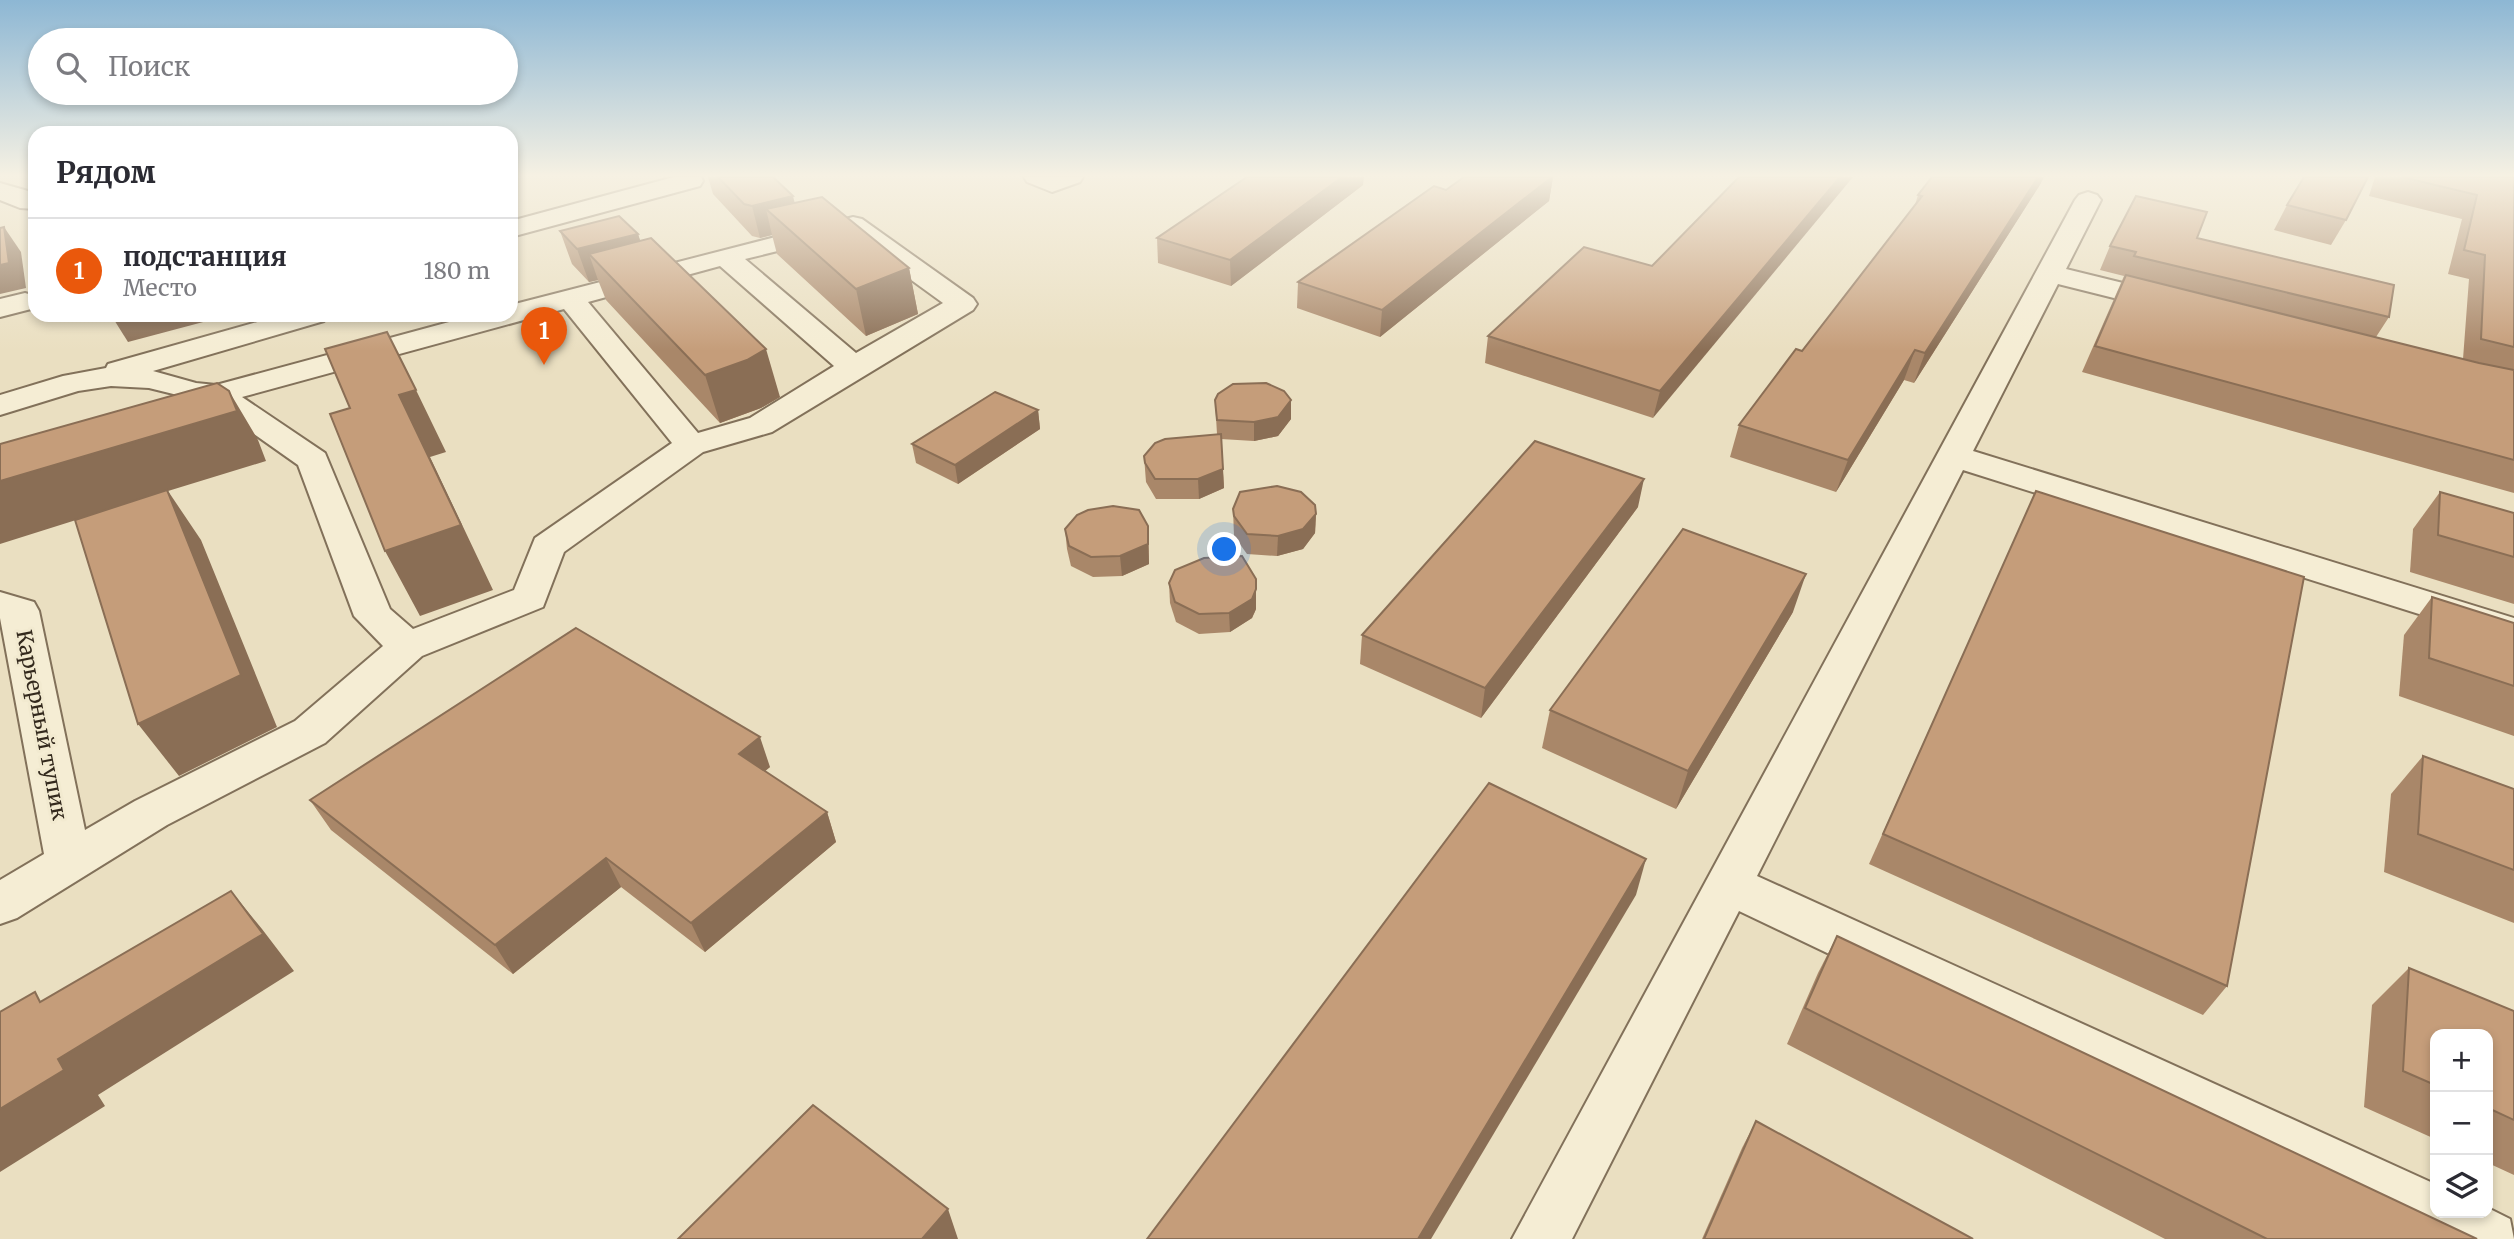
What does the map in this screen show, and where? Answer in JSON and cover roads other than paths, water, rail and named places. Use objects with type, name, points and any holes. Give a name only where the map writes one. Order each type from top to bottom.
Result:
[{"type":"lane","points":[[518,312],[812,235]]},
{"type":"lane","points":[[0,904],[68,860],[151,813],[310,732],[408,646],[530,598],[548,546],[691,445],[761,425],[963,304],[865,235]]},
{"type":"lane","points":[[1541,1239],[2069,235]]},
{"type":"lane","points":[[724,256],[854,367]]},
{"type":"lane","points":[[2049,273],[2195,309]]},
{"type":"lane","points":[[570,298],[691,445]]},
{"type":"lane","points":[[0,405],[289,322]]},
{"type":"lane","points":[[103,375],[150,379],[193,395],[217,394],[483,322]]},
{"type":"lane","points":[[217,394],[313,460],[373,615],[408,646]]},
{"type":"lane","points":[[1953,456],[2514,631]]},
{"type":"lane","name":"Карьерный тупик","points":[[0,605],[20,611],[68,860]]},
{"type":"lane","points":[[1728,884],[2490,1239]]},
{"type":"place","name":"подстанция","points":[[544,365]]}]
